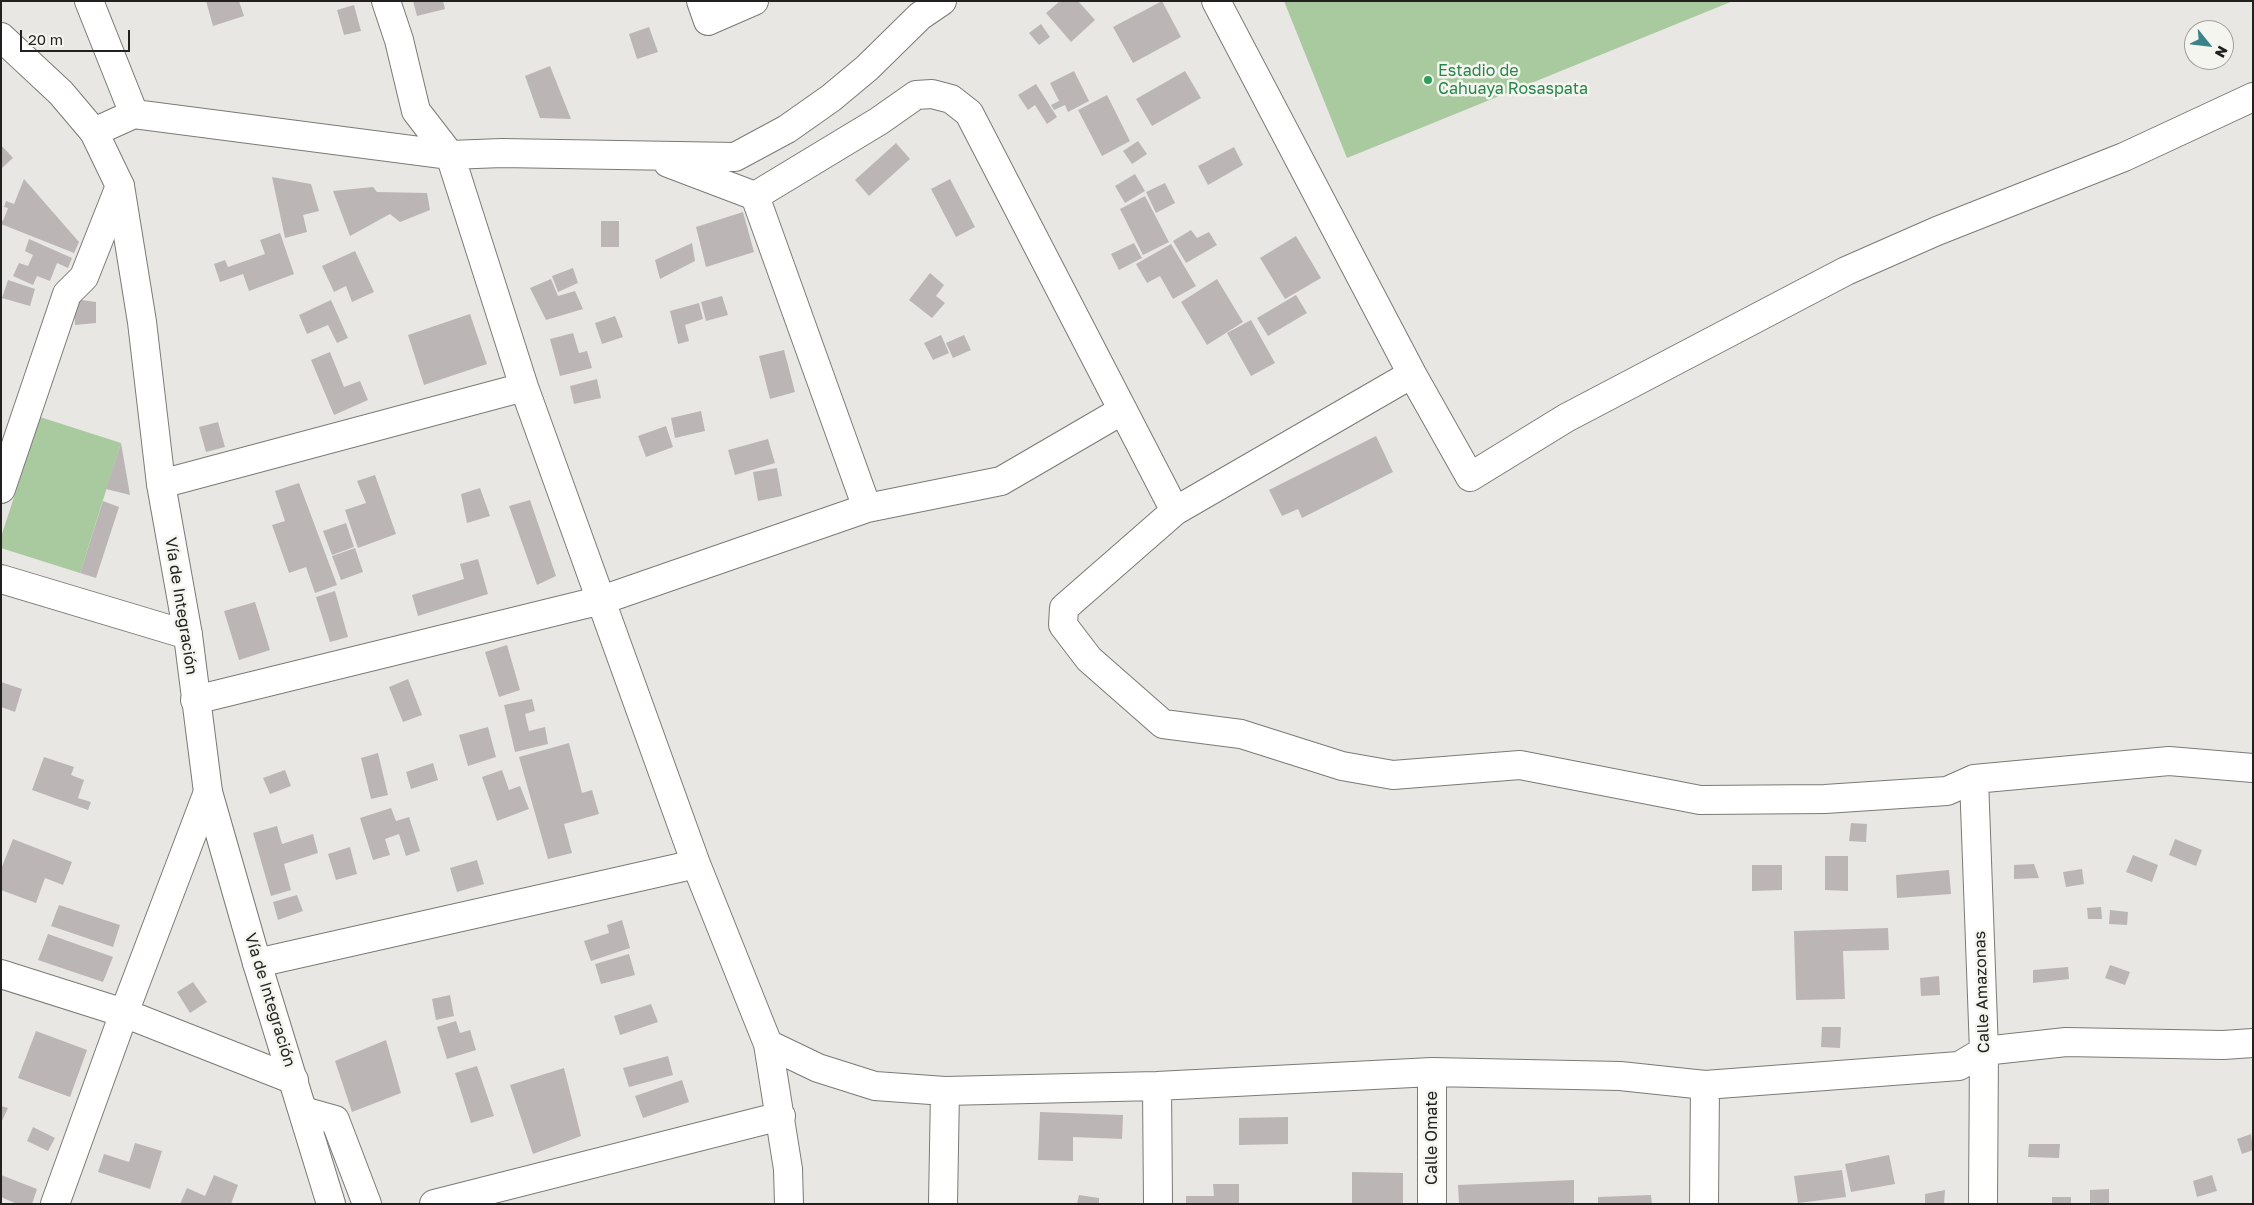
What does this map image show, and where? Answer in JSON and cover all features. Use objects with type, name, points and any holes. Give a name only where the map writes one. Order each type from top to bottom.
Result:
[{"type":"street","points":[[89,1],[134,114]]},
{"type":"street","points":[[386,1],[416,111],[450,155],[524,387],[696,864],[768,1044],[788,1169],[789,1204]]},
{"type":"street","points":[[701,1],[708,21],[754,1]]},
{"type":"street","points":[[94,132],[134,114],[450,155],[502,153],[735,157],[778,134],[831,98],[867,68],[920,16],[942,1]]},
{"type":"street","points":[[1216,1],[1412,374],[1470,476],[1566,418],[1846,271],[1938,231],[2124,157],[2253,97]]},
{"type":"street","name":"Vía de Integración","points":[[1,37],[61,93],[94,132],[120,186],[142,322],[162,484],[188,635],[208,792],[257,963],[331,1204]]},
{"type":"street","points":[[755,196],[879,121],[916,95],[932,94],[950,99],[968,113],[1175,511]]},
{"type":"street","points":[[652,157],[755,196],[867,508]]},
{"type":"street","points":[[1,489],[67,294],[84,277],[120,186]]},
{"type":"street","points":[[1412,374],[1175,511],[1064,608],[1063,625],[1089,659],[1163,724],[1241,734],[1342,766],[1392,775],[1520,765],[1700,800],[1825,799],[1947,791],[1974,779],[2169,760],[2253,768]]},
{"type":"street","points":[[162,484],[524,387]]},
{"type":"street","points":[[195,700],[602,600],[867,508],[1001,482],[1123,410]]},
{"type":"street","points":[[1,579],[188,635]]},
{"type":"street","name":"Calle Amazonas","points":[[1974,779],[1984,1052],[1983,1204]]},
{"type":"street","points":[[55,1204],[124,1013],[208,792]]},
{"type":"street","points":[[257,963],[696,864]]},
{"type":"street","points":[[1,974],[124,1013],[294,1080]]},
{"type":"street","points":[[768,1044],[818,1068],[875,1086],[944,1091],[1157,1086],[1432,1072],[1620,1076],[1705,1085],[1959,1066],[1984,1052],[2066,1042],[2223,1045],[2253,1043]]},
{"type":"street","name":"Calle Omate","points":[[1432,1072],[1432,1204]]},
{"type":"street","points":[[1704,1204],[1705,1085]]},
{"type":"street","points":[[1157,1086],[1158,1204]]},
{"type":"street","points":[[943,1204],[944,1091]]},
{"type":"street","points":[[303,1111],[335,1120],[367,1204]]},
{"type":"street","points":[[434,1204],[781,1116]]},
{"type":"green space","name":"Estadio de Cahuaya Rosaspata","points":[[1284,1],[1733,1],[1347,158]]},
{"type":"green space","points":[[40,417],[121,443],[80,573],[1,548],[1,537]]},
{"type":"building","points":[[206,1],[239,1],[244,16],[213,26]]},
{"type":"building","points":[[413,1],[443,1],[445,9],[417,16]]},
{"type":"building","points":[[1060,1],[1078,1],[1095,20],[1071,42],[1046,13]]},
{"type":"building","points":[[1162,1],[1181,37],[1133,63],[1113,27]]},
{"type":"building","points":[[354,5],[361,31],[344,35],[337,10]]},
{"type":"building","points":[[1041,24],[1050,37],[1039,45],[1029,33]]},
{"type":"building","points":[[649,27],[658,52],[637,59],[629,34]]},
{"type":"building","points":[[550,66],[571,119],[540,118],[525,76]]},
{"type":"building","points":[[1074,71],[1089,101],[1068,112],[1065,105],[1054,110],[1051,105],[1059,101],[1050,83]]},
{"type":"building","points":[[1185,71],[1201,98],[1152,126],[1136,99]]},
{"type":"building","points":[[1036,84],[1057,117],[1047,124],[1035,105],[1028,110],[1018,95]]},
{"type":"building","points":[[1107,95],[1130,141],[1102,156],[1078,110]]},
{"type":"building","points":[[1138,141],[1147,154],[1132,164],[1123,151]]},
{"type":"building","points":[[896,143],[910,159],[869,196],[855,180]]},
{"type":"building","points":[[1,145],[13,158],[2,168],[1,167]]},
{"type":"building","points":[[1234,147],[1243,165],[1208,185],[1198,166]]},
{"type":"building","points":[[1135,174],[1145,191],[1125,203],[1115,186]]},
{"type":"building","points":[[272,177],[311,184],[319,211],[303,215],[307,232],[285,238]]},
{"type":"building","points":[[24,179],[79,242],[74,253],[1,224],[1,220],[3,221],[8,208],[4,207],[6,201],[14,204]]},
{"type":"building","points":[[950,179],[975,227],[956,237],[931,189]]},
{"type":"building","points":[[1165,183],[1175,203],[1156,213],[1146,192]]},
{"type":"building","points":[[373,187],[377,192],[427,193],[430,210],[400,222],[390,214],[350,236],[333,191]]},
{"type":"building","points":[[1145,196],[1169,242],[1143,255],[1120,209]]},
{"type":"building","points":[[743,212],[754,252],[706,267],[696,227]]},
{"type":"building","points":[[601,221],[619,221],[619,247],[601,247]]},
{"type":"building","points":[[1191,230],[1197,238],[1209,232],[1217,245],[1186,263],[1173,241]]},
{"type":"building","points":[[280,233],[294,274],[249,291],[243,274],[220,282],[214,264],[225,260],[228,267],[265,254],[260,240]]},
{"type":"building","points":[[1296,236],[1321,278],[1285,299],[1260,258]]},
{"type":"building","points":[[29,239],[72,258],[68,268],[57,263],[50,281],[37,276],[33,285],[13,276],[19,263],[28,266],[33,255],[25,251]]},
{"type":"building","points":[[692,243],[695,261],[660,279],[655,260]]},
{"type":"building","points":[[1134,243],[1142,258],[1119,270],[1111,254]]},
{"type":"building","points":[[1171,244],[1196,286],[1173,299],[1160,276],[1147,283],[1136,264]]},
{"type":"building","points":[[355,251],[374,292],[352,302],[346,286],[334,292],[322,266]]},
{"type":"building","points":[[573,268],[578,283],[558,292],[552,276]]},
{"type":"building","points":[[930,273],[944,285],[936,296],[945,303],[932,318],[909,300]]},
{"type":"building","points":[[551,279],[558,296],[575,291],[583,309],[546,320],[530,288]]},
{"type":"building","points":[[1217,279],[1243,322],[1207,345],[1181,302]]},
{"type":"building","points":[[8,280],[35,289],[30,306],[2,298]]},
{"type":"building","points":[[1296,295],[1307,313],[1268,336],[1257,318]]},
{"type":"building","points":[[722,296],[728,315],[706,321],[701,302]]},
{"type":"building","points":[[74,299],[96,302],[96,323],[75,325]]},
{"type":"building","points":[[331,300],[348,338],[337,343],[328,325],[307,334],[299,315]]},
{"type":"building","points":[[699,303],[703,319],[685,325],[689,341],[678,344],[670,311]]},
{"type":"building","points":[[470,314],[487,364],[424,385],[408,335]]},
{"type":"building","points":[[615,316],[623,337],[602,344],[595,323]]},
{"type":"building","points":[[1251,320],[1275,363],[1251,376],[1227,333]]},
{"type":"building","points":[[573,333],[579,353],[587,351],[592,368],[560,376],[550,339]]},
{"type":"building","points":[[941,335],[949,353],[933,360],[924,343]]},
{"type":"building","points":[[964,335],[971,350],[953,358],[946,343]]},
{"type":"building","points":[[784,350],[795,392],[770,399],[759,356]]},
{"type":"building","points":[[330,352],[344,387],[360,381],[368,400],[334,415],[311,360]]},
{"type":"building","points":[[597,379],[601,398],[574,404],[570,386]]},
{"type":"building","points":[[701,411],[705,431],[675,438],[671,418]]},
{"type":"building","points":[[218,422],[225,447],[206,452],[199,427]]},
{"type":"building","points":[[666,426],[673,447],[646,457],[638,436]]},
{"type":"building","points":[[1376,436],[1393,472],[1302,518],[1298,509],[1282,516],[1269,490]]},
{"type":"building","points":[[768,439],[775,463],[735,475],[728,450]]},
{"type":"building","points":[[121,443],[130,495],[106,489]]},
{"type":"building","points":[[777,468],[782,496],[758,501],[753,472]]},
{"type":"building","points":[[375,475],[396,534],[358,548],[345,510],[366,503],[357,481]]},
{"type":"building","points":[[299,483],[337,585],[315,593],[306,567],[289,573],[272,525],[285,521],[275,491]]},
{"type":"building","points":[[480,488],[490,516],[467,523],[461,494]]},
{"type":"building","points":[[530,500],[556,576],[537,585],[509,506]]},
{"type":"building","points":[[103,501],[119,507],[96,578],[80,573]]},
{"type":"building","points":[[346,523],[354,547],[332,555],[323,531]]},
{"type":"building","points":[[355,548],[363,572],[341,580],[332,556]]},
{"type":"building","points":[[478,559],[488,594],[418,616],[412,595],[464,579],[460,564]]},
{"type":"building","points":[[335,591],[348,637],[330,642],[316,597]]},
{"type":"building","points":[[255,602],[270,650],[239,660],[224,611]]},
{"type":"building","points":[[507,645],[520,690],[499,697],[485,652]]},
{"type":"building","points":[[408,679],[422,715],[403,722],[389,687]]},
{"type":"building","points":[[1,682],[22,689],[15,712],[1,707]]},
{"type":"building","points":[[532,699],[535,711],[525,714],[529,731],[545,727],[548,744],[515,752],[504,705]]},
{"type":"building","points":[[488,727],[496,757],[468,766],[459,735]]},
{"type":"building","points":[[569,743],[582,793],[592,790],[599,814],[564,824],[572,853],[548,859],[519,757]]},
{"type":"building","points":[[378,753],[388,795],[371,799],[361,758]]},
{"type":"building","points":[[44,757],[74,767],[71,775],[84,780],[78,798],[91,802],[88,810],[32,790]]},
{"type":"building","points":[[433,763],[438,780],[411,789],[406,772]]},
{"type":"building","points":[[285,770],[291,786],[270,794],[263,778]]},
{"type":"building","points":[[502,770],[509,790],[520,786],[529,809],[497,821],[482,777]]},
{"type":"building","points":[[391,808],[396,821],[409,817],[420,851],[406,856],[399,834],[385,839],[390,855],[373,860],[360,818]]},
{"type":"building","points":[[1851,823],[1867,824],[1866,842],[1849,841]]},
{"type":"building","points":[[277,826],[282,844],[313,834],[318,853],[284,864],[291,890],[271,896],[253,833]]},
{"type":"building","points":[[13,839],[72,862],[63,885],[45,878],[36,903],[1,890],[1,869]]},
{"type":"building","points":[[2175,839],[2202,850],[2196,866],[2169,855]]},
{"type":"building","points":[[350,847],[357,874],[336,880],[328,854]]},
{"type":"building","points":[[2133,855],[2158,865],[2152,882],[2126,872]]},
{"type":"building","points":[[1825,856],[1848,856],[1848,891],[1825,890]]},
{"type":"building","points":[[477,860],[484,884],[457,892],[450,868]]},
{"type":"building","points":[[2034,864],[2039,878],[2014,879],[2014,865]]},
{"type":"building","points":[[1752,865],[1782,865],[1782,890],[1752,891]]},
{"type":"building","points":[[2082,869],[2084,884],[2066,887],[2063,872]]},
{"type":"building","points":[[1949,870],[1951,894],[1897,898],[1896,875]]},
{"type":"building","points":[[297,895],[303,911],[278,920],[273,902]]},
{"type":"building","points":[[59,905],[120,925],[113,947],[51,926]]},
{"type":"building","points":[[2101,907],[2102,919],[2088,919],[2087,908]]},
{"type":"building","points":[[2110,910],[2128,912],[2127,925],[2109,924]]},
{"type":"building","points":[[622,920],[630,948],[591,961],[584,941],[609,933],[607,925]]},
{"type":"building","points":[[1888,928],[1889,950],[1843,951],[1845,999],[1796,1000],[1794,931]]},
{"type":"building","points":[[48,934],[113,957],[103,982],[38,960]]},
{"type":"building","points":[[629,954],[635,975],[601,984],[595,964]]},
{"type":"building","points":[[2110,965],[2130,972],[2125,985],[2105,978]]},
{"type":"building","points":[[2068,967],[2069,979],[2033,983],[2033,970]]},
{"type":"building","points":[[1939,976],[1940,995],[1921,996],[1920,978]]},
{"type":"building","points":[[193,982],[207,1002],[190,1013],[177,992]]},
{"type":"building","points":[[450,995],[454,1016],[436,1020],[432,999]]},
{"type":"building","points":[[651,1004],[658,1022],[620,1035],[614,1016]]},
{"type":"building","points":[[456,1021],[460,1033],[470,1030],[476,1050],[447,1059],[437,1027]]},
{"type":"building","points":[[1822,1027],[1841,1027],[1840,1048],[1821,1047]]},
{"type":"building","points":[[36,1031],[87,1050],[70,1097],[18,1078]]},
{"type":"building","points":[[386,1040],[401,1093],[352,1112],[335,1061]]},
{"type":"building","points":[[668,1056],[673,1075],[629,1087],[623,1068]]},
{"type":"building","points":[[477,1066],[494,1116],[471,1123],[455,1073]]},
{"type":"building","points":[[564,1068],[581,1136],[533,1154],[510,1085]]},
{"type":"building","points":[[682,1080],[689,1102],[643,1118],[635,1096]]},
{"type":"building","points":[[1,1106],[8,1108],[1,1123]]},
{"type":"building","points":[[1040,1112],[1123,1115],[1122,1139],[1073,1137],[1073,1161],[1038,1160]]},
{"type":"building","points":[[1288,1117],[1288,1144],[1239,1145],[1239,1118]]},
{"type":"building","points":[[33,1127],[55,1138],[48,1151],[27,1141]]},
{"type":"building","points":[[2251,1134],[2253,1150],[2242,1154],[2237,1139]]},
{"type":"building","points":[[135,1143],[162,1151],[150,1189],[98,1172],[104,1154],[129,1162]]},
{"type":"building","points":[[2029,1144],[2060,1144],[2059,1158],[2028,1157]]},
{"type":"building","points":[[1889,1155],[1895,1184],[1851,1192],[1845,1164]]},
{"type":"building","points":[[1842,1170],[1846,1197],[1798,1203],[1794,1176]]},
{"type":"building","points":[[1352,1172],[1403,1173],[1403,1204],[1352,1204]]},
{"type":"building","points":[[1,1175],[37,1189],[32,1204],[17,1204],[1,1197]]},
{"type":"building","points":[[214,1175],[238,1185],[231,1204],[180,1204],[187,1188],[205,1196]]},
{"type":"building","points":[[2212,1175],[2217,1191],[2197,1197],[2193,1181]]},
{"type":"building","points":[[1574,1180],[1574,1204],[1459,1204],[1458,1185]]},
{"type":"building","points":[[1213,1184],[1239,1184],[1239,1204],[1186,1204],[1186,1196],[1214,1196]]},
{"type":"building","points":[[2109,1189],[2109,1204],[2090,1204],[2090,1190]]},
{"type":"building","points":[[1945,1190],[1944,1204],[1925,1204],[1925,1194]]},
{"type":"building","points":[[1079,1195],[1099,1198],[1099,1204],[1077,1204]]},
{"type":"building","points":[[1651,1195],[1652,1204],[1598,1204],[1598,1197]]},
{"type":"building","points":[[2052,1197],[2071,1197],[2071,1204],[2052,1204]]},
{"type":"place","name":"Estadio de Cahuaya Rosaspata","points":[[1428,80]]}]
